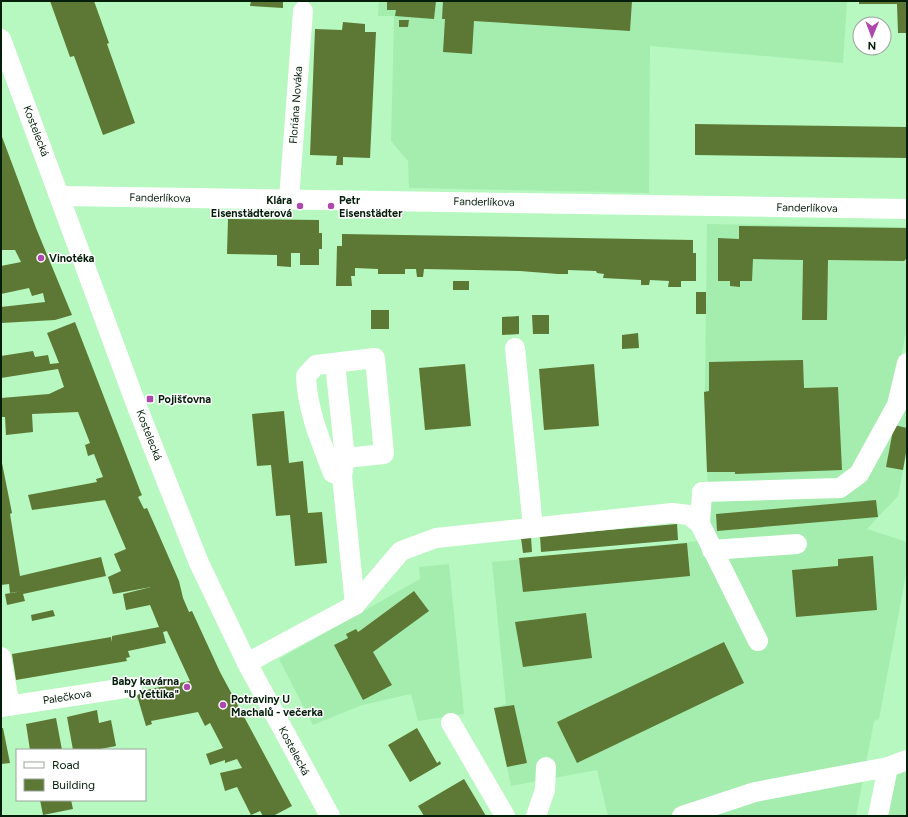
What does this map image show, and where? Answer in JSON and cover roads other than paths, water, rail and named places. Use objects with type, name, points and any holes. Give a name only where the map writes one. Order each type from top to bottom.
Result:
[{"type":"street","name":"Floriána Nováka","points":[[289,199],[303,11]]},
{"type":"street","name":"Kostelecká","points":[[1,39],[166,480],[199,563],[247,663],[330,816]]},
{"type":"street","name":"Fanderlíkova","points":[[60,196],[907,209]]},
{"type":"street","points":[[515,348],[533,527]]},
{"type":"street","points":[[375,358],[384,454],[343,467],[333,473],[314,421],[306,390],[306,376],[316,365],[335,363],[375,358]]},
{"type":"street","points":[[335,363],[355,605]]},
{"type":"street","points":[[700,524],[702,492],[840,488],[860,474],[897,405],[907,363]]},
{"type":"street","points":[[247,663],[355,605],[401,551],[436,538],[672,513],[689,515],[700,524],[758,641]]},
{"type":"street","points":[[712,550],[797,544]]},
{"type":"street","points":[[1,657],[5,706]]},
{"type":"street","name":"Palečkova","points":[[5,706],[132,687]]},
{"type":"street","points":[[451,723],[505,816]]},
{"type":"street","points":[[682,816],[755,792],[888,767],[907,760]]},
{"type":"street","points":[[536,816],[545,790],[546,767]]},
{"type":"street","points":[[878,816],[888,767]]},
{"type":"place","name":"Klára Eisenstädterová","points":[[300,206]]},
{"type":"place","name":"Petr Eisenstädter","points":[[331,206]]},
{"type":"place","name":"Vinotéka","points":[[41,258]]},
{"type":"place","name":"Pojišťovna","points":[[150,399]]},
{"type":"place","name":"Baby kavárna \"U Yettika\"","points":[[187,687]]},
{"type":"place","name":"Potraviny U Machalů - večerka","points":[[223,705]]}]
